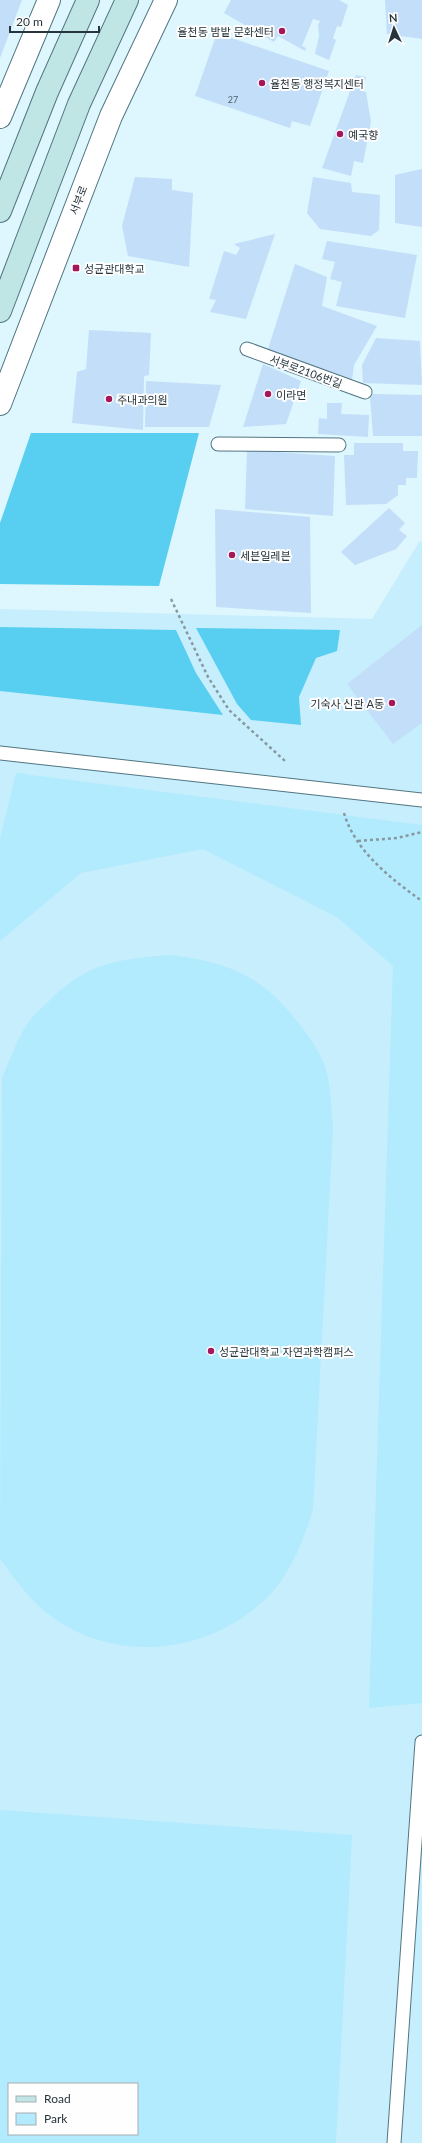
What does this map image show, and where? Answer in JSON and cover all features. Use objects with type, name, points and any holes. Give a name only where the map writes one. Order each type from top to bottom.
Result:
[{"type":"main road","points":[[0,210],[47,92],[88,0]]},
{"type":"main road","points":[[0,311],[79,104],[127,0]]},
{"type":"street","points":[[0,117],[49,0]]},
{"type":"street","name":"서부로","points":[[0,404],[111,116],[166,0]]},
{"type":"lane","name":"서부로2106번길","points":[[247,349],[364,392]]},
{"type":"lane","points":[[218,444],[339,445]]},
{"type":"lane","points":[[0,753],[422,800]]},
{"type":"lane","points":[[394,2143],[422,1742]]},
{"type":"path","points":[[171,599],[208,677],[229,710],[314,788]]},
{"type":"path","points":[[337,790],[349,829],[371,859],[422,901]]},
{"type":"path","points":[[358,841],[397,838],[422,832]]},
{"type":"shaded area","points":[[31,433],[199,433],[159,586],[0,584],[0,523]]},
{"type":"shaded area","name":"성균관대학교 자연과학캠퍼스","points":[[422,541],[422,2143],[0,2143],[0,609],[372,619],[419,542]]},
{"type":"shaded area","points":[[0,627],[176,630],[196,673],[223,715],[0,691]]},
{"type":"shaded area","points":[[196,628],[340,630],[337,651],[316,658],[299,697],[301,725],[251,720],[237,704]]},
{"type":"green space","points":[[16,773],[422,825],[422,1703],[369,1708],[393,966],[337,917],[203,849],[81,873],[0,941],[0,839]]},
{"type":"green space","points":[[171,955],[212,962],[229,968],[259,983],[286,1008],[312,1042],[325,1066],[329,1086],[333,1127],[313,1509],[306,1530],[293,1562],[281,1581],[274,1590],[252,1611],[226,1627],[198,1639],[168,1646],[138,1647],[108,1643],[79,1633],[52,1617],[30,1597],[0,1559],[2,1078],[17,1043],[30,1020],[62,989],[90,971],[104,965],[134,958]]},
{"type":"green space","points":[[0,1810],[352,1835],[336,2143],[0,2143]]},
{"type":"building","points":[[0,0],[22,0],[0,58]]},
{"type":"building","name":"율천동 밤밭 문화센터","points":[[231,0],[339,0],[348,5],[341,27],[337,26],[333,38],[336,40],[329,60],[315,54],[319,36],[318,25],[320,21],[313,19],[302,46],[306,48],[305,51],[278,36],[274,42],[224,13]]},
{"type":"building","points":[[385,0],[422,0],[422,39],[387,34]]},
{"type":"building","name":"율천동 행정복지센터","points":[[217,33],[329,71],[310,126],[292,121],[290,128],[195,96]]},
{"type":"building","points":[[356,75],[366,77],[362,91],[366,92],[371,122],[363,163],[354,161],[351,176],[322,168]]},
{"type":"building","points":[[422,169],[422,227],[395,223],[395,175]]},
{"type":"building","points":[[135,177],[172,179],[172,190],[193,193],[189,267],[128,256],[122,226]]},
{"type":"building","points":[[313,177],[351,183],[352,192],[380,195],[379,230],[371,236],[320,229],[307,213]]},
{"type":"building","points":[[275,234],[246,319],[210,312],[216,300],[209,299],[224,251],[236,255],[240,248],[234,244]]},
{"type":"building","points":[[327,241],[417,255],[405,318],[336,306],[342,282],[330,279],[335,262],[322,259]]},
{"type":"building","points":[[295,264],[327,277],[322,306],[377,326],[354,365],[352,380],[268,349]]},
{"type":"building","name":"주내과의원","points":[[89,330],[151,333],[149,375],[144,376],[143,430],[72,423],[77,372],[86,369]]},
{"type":"building","points":[[376,338],[420,341],[422,385],[363,383],[362,365]]},
{"type":"building","points":[[263,364],[301,381],[286,424],[243,427]]},
{"type":"building","points":[[146,381],[221,385],[209,427],[145,427]]},
{"type":"building","points":[[373,394],[422,395],[422,436],[373,436],[370,397]]},
{"type":"building","points":[[327,403],[342,403],[341,414],[369,415],[368,437],[318,434],[319,418],[327,419]]},
{"type":"building","points":[[354,443],[403,443],[403,451],[418,451],[417,478],[406,478],[406,485],[398,485],[398,495],[386,504],[346,505],[344,455],[354,455]]},
{"type":"building","points":[[247,450],[335,456],[333,516],[245,509]]},
{"type":"building","points":[[389,508],[405,523],[399,530],[407,536],[396,549],[355,565],[341,552]]},
{"type":"building","points":[[215,509],[310,517],[311,613],[216,607]]},
{"type":"building","name":"기숙사 신관 A동","points":[[422,625],[422,723],[393,744],[347,684]]},
{"type":"place","name":"율천동 밤밭 문화센터","points":[[282,31]]},
{"type":"place","name":"율천동 행정복지센터","points":[[262,83]]},
{"type":"place","name":"예국향","points":[[340,134]]},
{"type":"place","name":"성균관대학교","points":[[76,268]]},
{"type":"place","name":"이라면","points":[[268,394]]},
{"type":"place","name":"주내과의원","points":[[109,399]]},
{"type":"place","name":"세븐일레븐","points":[[232,555]]},
{"type":"place","name":"기숙사 신관 A동","points":[[392,703]]},
{"type":"place","name":"성균관대학교 자연과학캠퍼스","points":[[211,1351]]}]
